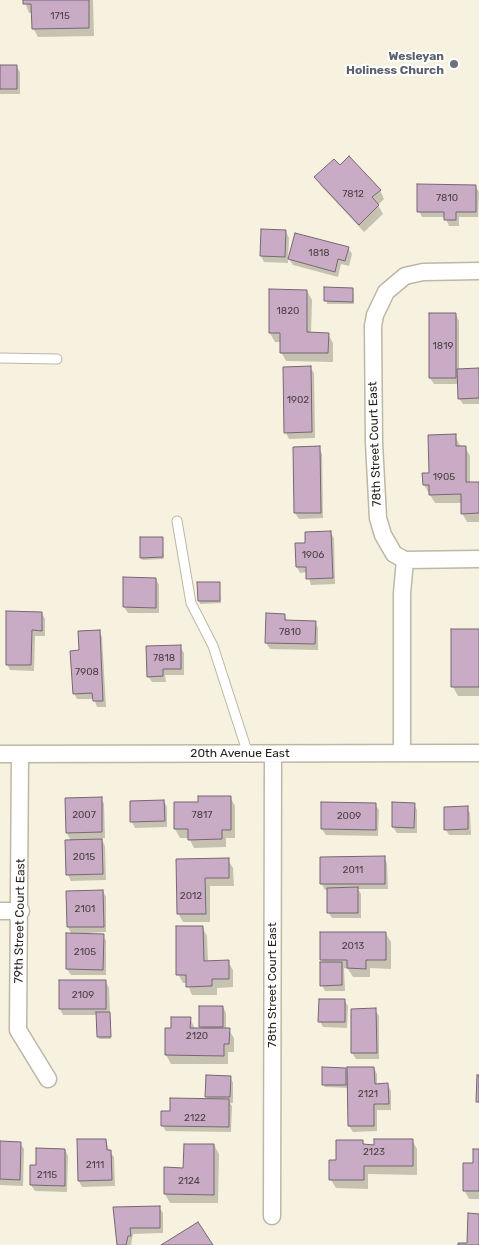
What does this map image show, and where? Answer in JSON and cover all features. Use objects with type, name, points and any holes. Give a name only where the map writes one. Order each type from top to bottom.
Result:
[{"type":"street","name":"78th Street Court East","points":[[405,560],[394,554],[383,535],[376,499],[373,326],[386,292],[404,276],[424,272],[479,271]]},
{"type":"street","points":[[402,752],[402,593],[405,560],[479,559]]},
{"type":"street","name":"20th Avenue East","points":[[0,754],[479,753]]},
{"type":"street","name":"79th Street Court East","points":[[20,754],[21,910],[18,1030],[48,1080]]},
{"type":"street","name":"78th Street Court East","points":[[272,1216],[273,754]]},
{"type":"street","points":[[0,911],[21,910]]},
{"type":"lane","points":[[0,358],[57,359]]},
{"type":"lane","points":[[177,521],[192,603],[213,646],[248,754]]},
{"type":"building","points":[[23,0],[89,0],[89,28],[32,29],[31,4],[23,4]]},
{"type":"building","points":[[0,65],[17,65],[17,89],[0,89]]},
{"type":"building","points":[[349,156],[381,190],[372,197],[379,205],[359,225],[314,177],[334,159],[340,165]]},
{"type":"building","points":[[417,184],[476,185],[476,212],[456,212],[456,220],[444,220],[444,212],[417,212]]},
{"type":"building","points":[[261,229],[286,230],[285,257],[260,256]]},
{"type":"building","points":[[295,233],[349,247],[345,261],[338,259],[335,272],[288,259]]},
{"type":"building","points":[[324,287],[353,288],[353,302],[324,301]]},
{"type":"building","points":[[269,289],[307,290],[307,332],[329,333],[328,353],[280,353],[280,333],[269,333]]},
{"type":"building","points":[[429,313],[456,313],[456,378],[429,378]]},
{"type":"building","points":[[311,366],[312,432],[284,433],[283,367]]},
{"type":"building","points":[[479,368],[479,398],[458,399],[457,369]]},
{"type":"building","points":[[456,434],[456,446],[466,446],[466,482],[479,482],[479,513],[461,514],[461,494],[429,495],[429,485],[423,485],[422,473],[429,473],[428,435]]},
{"type":"building","points":[[320,446],[321,513],[294,513],[293,447]]},
{"type":"building","points":[[331,531],[333,578],[306,579],[306,567],[296,567],[295,543],[305,543],[305,532]]},
{"type":"building","points":[[140,537],[163,537],[163,557],[140,558]]},
{"type":"building","points":[[123,577],[156,578],[156,608],[123,607]]},
{"type":"building","points":[[197,582],[220,582],[220,601],[198,601]]},
{"type":"building","points":[[6,611],[42,612],[42,631],[32,630],[31,665],[6,665]]},
{"type":"building","points":[[266,613],[285,614],[285,620],[316,621],[315,644],[265,643]]},
{"type":"building","points":[[451,629],[479,629],[479,687],[451,687]]},
{"type":"building","points":[[100,630],[103,701],[93,701],[92,693],[73,694],[70,651],[79,650],[78,631]]},
{"type":"building","points":[[181,645],[181,669],[163,669],[163,676],[147,677],[146,646]]},
{"type":"building","points":[[198,796],[231,796],[231,830],[222,830],[222,839],[188,840],[188,829],[174,829],[174,802],[198,802]]},
{"type":"building","points":[[102,797],[102,832],[66,833],[65,798]]},
{"type":"building","points":[[164,800],[165,821],[130,822],[130,801]]},
{"type":"building","points":[[321,802],[376,803],[376,830],[321,829]]},
{"type":"building","points":[[392,802],[415,803],[414,828],[392,827]]},
{"type":"building","points":[[468,806],[468,829],[444,830],[444,807]]},
{"type":"building","points":[[102,839],[103,874],[66,875],[65,840]]},
{"type":"building","points":[[385,856],[385,884],[320,884],[320,857]]},
{"type":"building","points":[[229,858],[229,878],[205,878],[206,914],[177,914],[176,859]]},
{"type":"building","points":[[358,887],[358,913],[327,913],[327,888]]},
{"type":"building","points":[[103,890],[104,927],[67,927],[66,891]]},
{"type":"building","points":[[176,926],[203,926],[204,961],[229,960],[229,979],[212,979],[212,986],[186,987],[186,975],[176,975]]},
{"type":"building","points":[[320,932],[386,932],[386,960],[366,960],[366,969],[347,968],[347,960],[320,960]]},
{"type":"building","points":[[66,933],[104,934],[103,970],[66,969]]},
{"type":"building","points":[[320,962],[342,962],[342,985],[320,986]]},
{"type":"building","points":[[59,980],[106,980],[106,1009],[59,1009]]},
{"type":"building","points":[[319,999],[345,999],[345,1022],[318,1022]]},
{"type":"building","points":[[199,1006],[223,1006],[223,1027],[199,1027]]},
{"type":"building","points":[[376,1008],[377,1053],[351,1053],[351,1009]]},
{"type":"building","points":[[96,1012],[110,1012],[111,1037],[97,1037]]},
{"type":"building","points":[[171,1017],[191,1017],[190,1028],[230,1028],[229,1044],[224,1044],[224,1056],[165,1055],[165,1028],[171,1028]]},
{"type":"building","points":[[322,1067],[346,1068],[346,1085],[322,1085]]},
{"type":"building","points":[[347,1067],[374,1067],[375,1084],[388,1083],[389,1104],[374,1104],[374,1126],[348,1126]]},
{"type":"building","points":[[206,1075],[231,1076],[230,1097],[205,1097]]},
{"type":"building","points":[[477,1075],[479,1075],[479,1102],[476,1102]]},
{"type":"building","points":[[170,1098],[229,1099],[229,1127],[161,1126],[161,1111],[170,1111]]},
{"type":"building","points":[[77,1139],[106,1139],[107,1150],[111,1150],[112,1180],[78,1181]]},
{"type":"building","points":[[374,1139],[413,1139],[413,1166],[364,1166],[364,1180],[329,1180],[329,1160],[336,1160],[336,1140],[363,1140],[363,1144],[374,1145]]},
{"type":"building","points":[[0,1141],[21,1142],[20,1180],[0,1179]]},
{"type":"building","points":[[184,1144],[214,1144],[214,1195],[164,1194],[164,1167],[183,1168]]},
{"type":"building","points":[[36,1148],[65,1149],[65,1186],[30,1185],[30,1165],[36,1165]]},
{"type":"building","points":[[473,1149],[479,1149],[479,1191],[463,1191],[463,1163],[473,1163]]},
{"type":"building","points":[[160,1206],[160,1228],[130,1228],[131,1236],[128,1236],[126,1245],[117,1245],[113,1207]]},
{"type":"building","points":[[468,1213],[479,1214],[479,1245],[458,1245],[458,1243],[467,1243]]},
{"type":"building","points":[[198,1222],[213,1245],[161,1245]]},
{"type":"place","name":"Wesleyan Holiness Church","points":[[454,64]]}]
